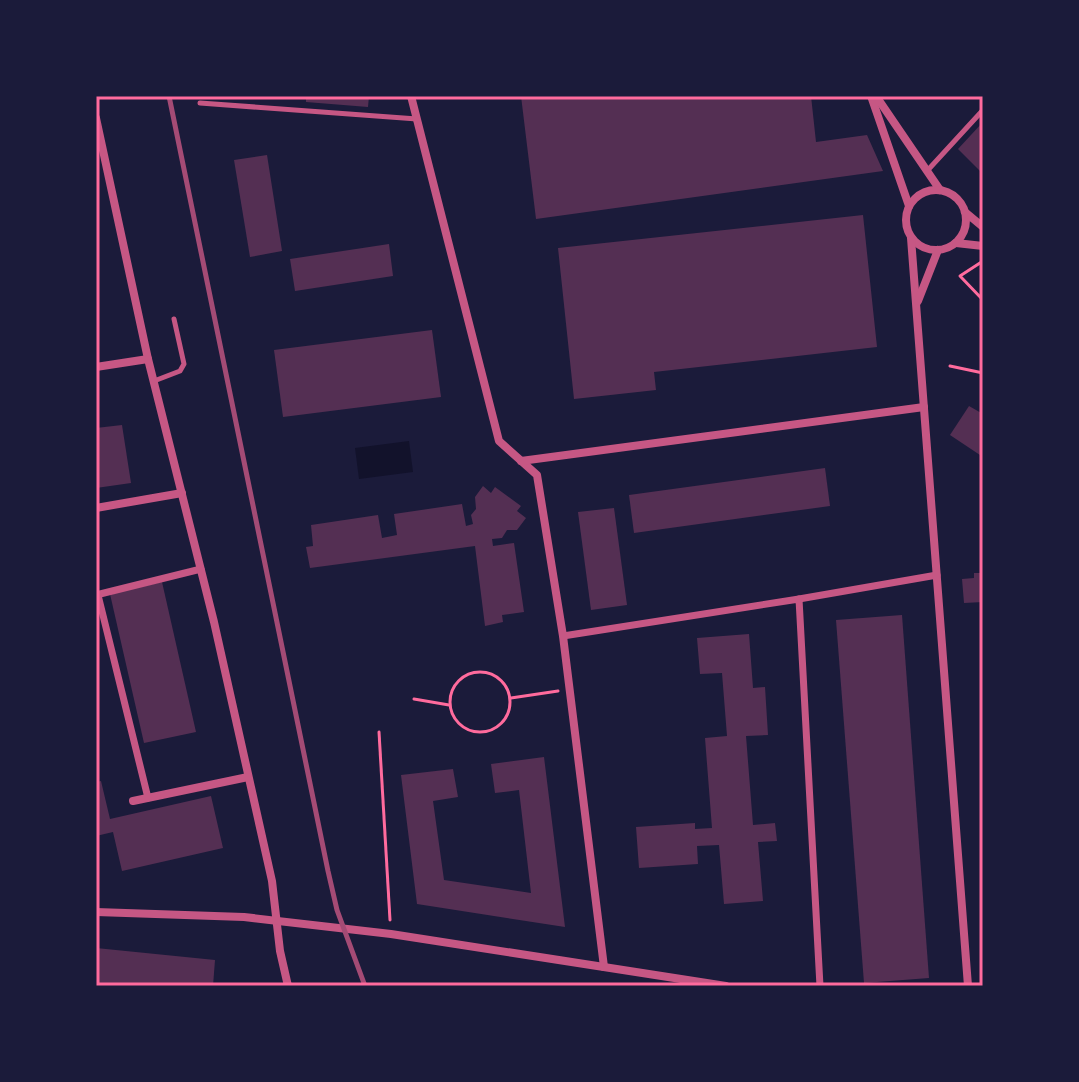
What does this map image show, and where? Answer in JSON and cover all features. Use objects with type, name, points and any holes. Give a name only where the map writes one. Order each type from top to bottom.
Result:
[{"type":"street","points":[[411,96],[499,441],[537,475],[563,636],[604,967]]},
{"type":"street","points":[[873,96],[940,190]]},
{"type":"street","points":[[873,96],[909,206],[906,228],[911,238],[917,305],[968,986]]},
{"type":"street","points":[[96,118],[148,359],[201,569],[272,881],[280,951],[288,986]]},
{"type":"street","points":[[909,206],[917,196],[927,191],[940,190],[960,201],[965,212],[965,229],[956,243]]},
{"type":"street","points":[[965,212],[983,227]]},
{"type":"street","points":[[911,238],[923,248],[938,250],[956,243],[983,246]]},
{"type":"street","points":[[917,305],[938,250]]},
{"type":"street","points":[[96,367],[148,359]]},
{"type":"street","points":[[521,461],[924,407]]},
{"type":"street","points":[[96,508],[182,493]]},
{"type":"street","points":[[148,798],[97,595],[201,569]]},
{"type":"street","points":[[563,636],[937,575]]},
{"type":"street","points":[[799,599],[820,986]]},
{"type":"street","points":[[133,801],[248,777]]},
{"type":"street","points":[[96,912],[244,917],[391,934],[726,986]]},
{"type":"lane","points":[[200,103],[417,119]]},
{"type":"lane","points":[[927,171],[983,110]]},
{"type":"lane","points":[[154,381],[180,371],[184,364],[174,319]]},
{"type":"path","points":[[983,261],[960,276],[983,300]]},
{"type":"path","points":[[950,366],[983,373]]},
{"type":"path","points":[[471,673],[492,674],[507,688],[511,698],[507,717],[484,733],[474,732],[457,723],[449,705],[454,685],[471,673]]},
{"type":"path","points":[[511,698],[570,690]]},
{"type":"path","points":[[414,699],[449,705]]},
{"type":"path","points":[[379,732],[391,934]]},
{"type":"shaded area","points":[[409,441],[413,472],[359,479],[355,448]]},
{"type":"building","points":[[306,96],[369,96],[368,107],[306,102]]},
{"type":"building","points":[[521,96],[811,96],[816,142],[867,135],[883,171],[536,219]]},
{"type":"building","points":[[983,122],[983,174],[958,149]]},
{"type":"building","points":[[267,155],[282,251],[250,257],[234,160]]},
{"type":"building","points":[[863,215],[877,347],[654,372],[656,390],[574,399],[558,248]]},
{"type":"building","points":[[389,244],[393,276],[295,291],[290,259]]},
{"type":"building","points":[[432,330],[441,397],[283,417],[274,350]]},
{"type":"building","points":[[969,406],[983,414],[983,457],[950,435]]},
{"type":"building","points":[[122,425],[131,483],[96,488],[96,428]]},
{"type":"building","points":[[825,468],[830,506],[634,533],[629,495]]},
{"type":"building","points":[[483,486],[491,493],[495,487],[521,506],[517,511],[526,518],[517,530],[507,530],[502,538],[492,539],[493,546],[514,543],[524,612],[502,615],[503,622],[485,626],[475,546],[310,568],[306,547],[313,546],[311,525],[378,515],[382,538],[397,535],[394,514],[462,504],[466,526],[473,524],[471,515],[476,509],[475,497]]},
{"type":"building","points":[[614,508],[627,605],[591,610],[578,512]]},
{"type":"building","points":[[974,573],[983,573],[983,602],[964,603],[962,579],[974,578]]},
{"type":"building","points":[[162,582],[196,732],[144,743],[110,594]]},
{"type":"building","points":[[902,615],[929,978],[864,983],[836,620]]},
{"type":"building","points":[[749,634],[753,688],[765,687],[768,735],[746,736],[753,825],[775,823],[777,841],[758,842],[763,901],[724,904],[719,845],[697,846],[698,864],[639,868],[636,827],[695,823],[695,829],[712,828],[705,738],[727,736],[722,673],[700,674],[697,638]]},
{"type":"building","points":[[544,757],[565,927],[417,904],[401,775],[453,769],[458,797],[433,801],[444,880],[531,893],[519,790],[495,793],[491,764]]},
{"type":"building","points":[[101,781],[110,819],[211,796],[223,848],[122,871],[113,832],[96,836],[96,782]]},
{"type":"building","points":[[96,948],[215,960],[213,986],[96,986]]},
{"type":"railway","points":[[169,96],[328,871],[337,910],[365,986]]}]
